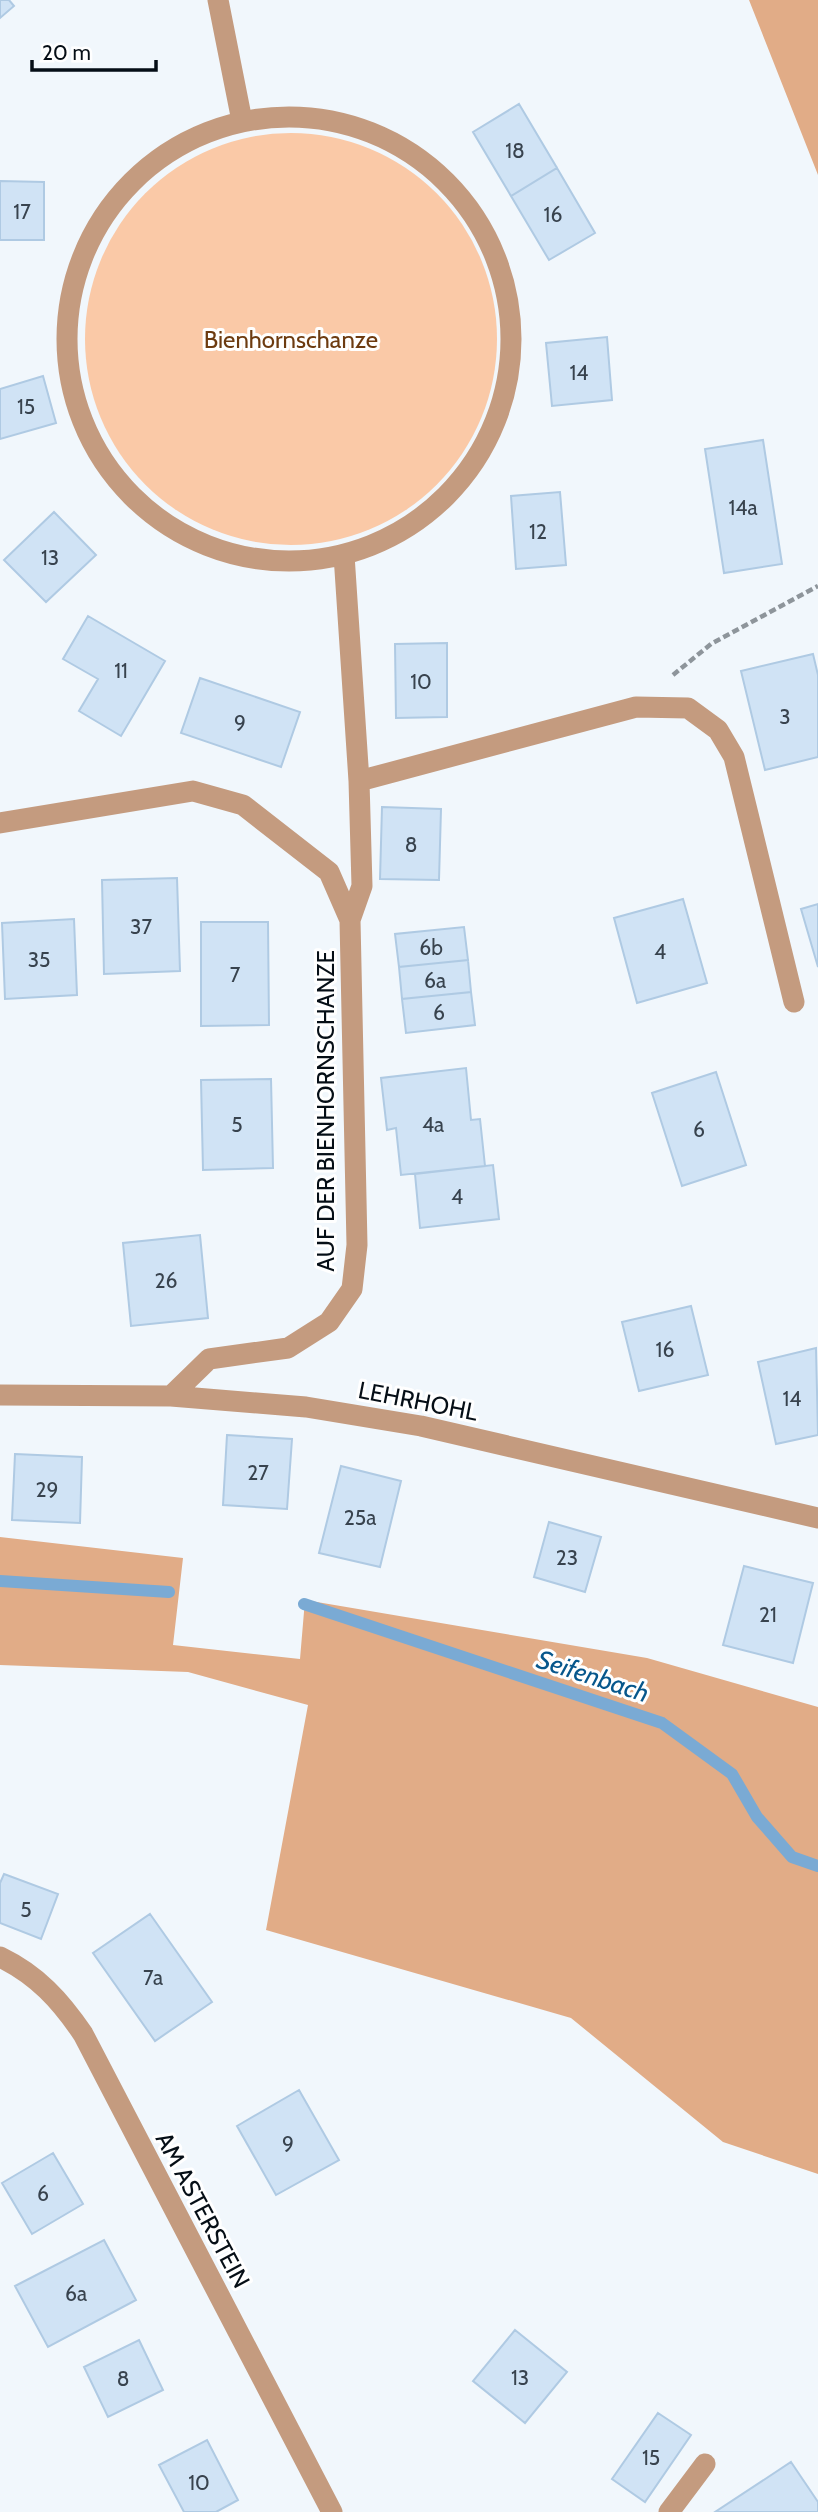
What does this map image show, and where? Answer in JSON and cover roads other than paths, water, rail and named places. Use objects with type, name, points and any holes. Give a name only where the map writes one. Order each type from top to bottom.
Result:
[{"type":"street","points":[[218,0],[242,121]]},
{"type":"street","points":[[282,117],[323,119],[375,134],[411,153],[438,173],[469,208],[490,243],[507,294],[511,334],[509,375],[498,414],[474,463],[448,494],[406,528],[344,555],[292,561],[253,559],[214,549],[179,533],[136,502],[111,473],[90,440],[72,390],[66,351],[68,312],[80,261],[97,226],[120,194],[170,151],[205,133],[242,121],[282,117]]},
{"type":"street","name":"AUF DER BIENHORNSCHANZE","points":[[170,1396],[209,1359],[288,1348],[329,1322],[352,1289],[357,1245],[350,920],[362,886],[359,781],[344,555]]},
{"type":"street","points":[[359,781],[636,707],[688,708],[718,730],[734,757],[793,1002]]},
{"type":"street","name":"AUF DER BIENHORNSCHANZE","points":[[0,823],[193,791],[204,794],[243,805],[329,872],[350,920]]},
{"type":"street","name":"LEHRHOHL","points":[[0,1395],[170,1396],[306,1407],[421,1426],[818,1518]]},
{"type":"street","name":"AM ASTERSTEIN","points":[[0,1957],[20,1966],[58,1997],[83,2034],[332,2512]]},
{"type":"street","points":[[670,2512],[705,2463]]},
{"type":"waterway","name":"Seifenbach","points":[[0,1581],[169,1592]]},
{"type":"waterway","name":"Seifenbach","points":[[304,1604],[662,1723],[732,1774],[757,1817],[792,1857],[818,1866]]},
{"type":"park label","name":"Bienhornschanze","points":[[291,339]]}]
